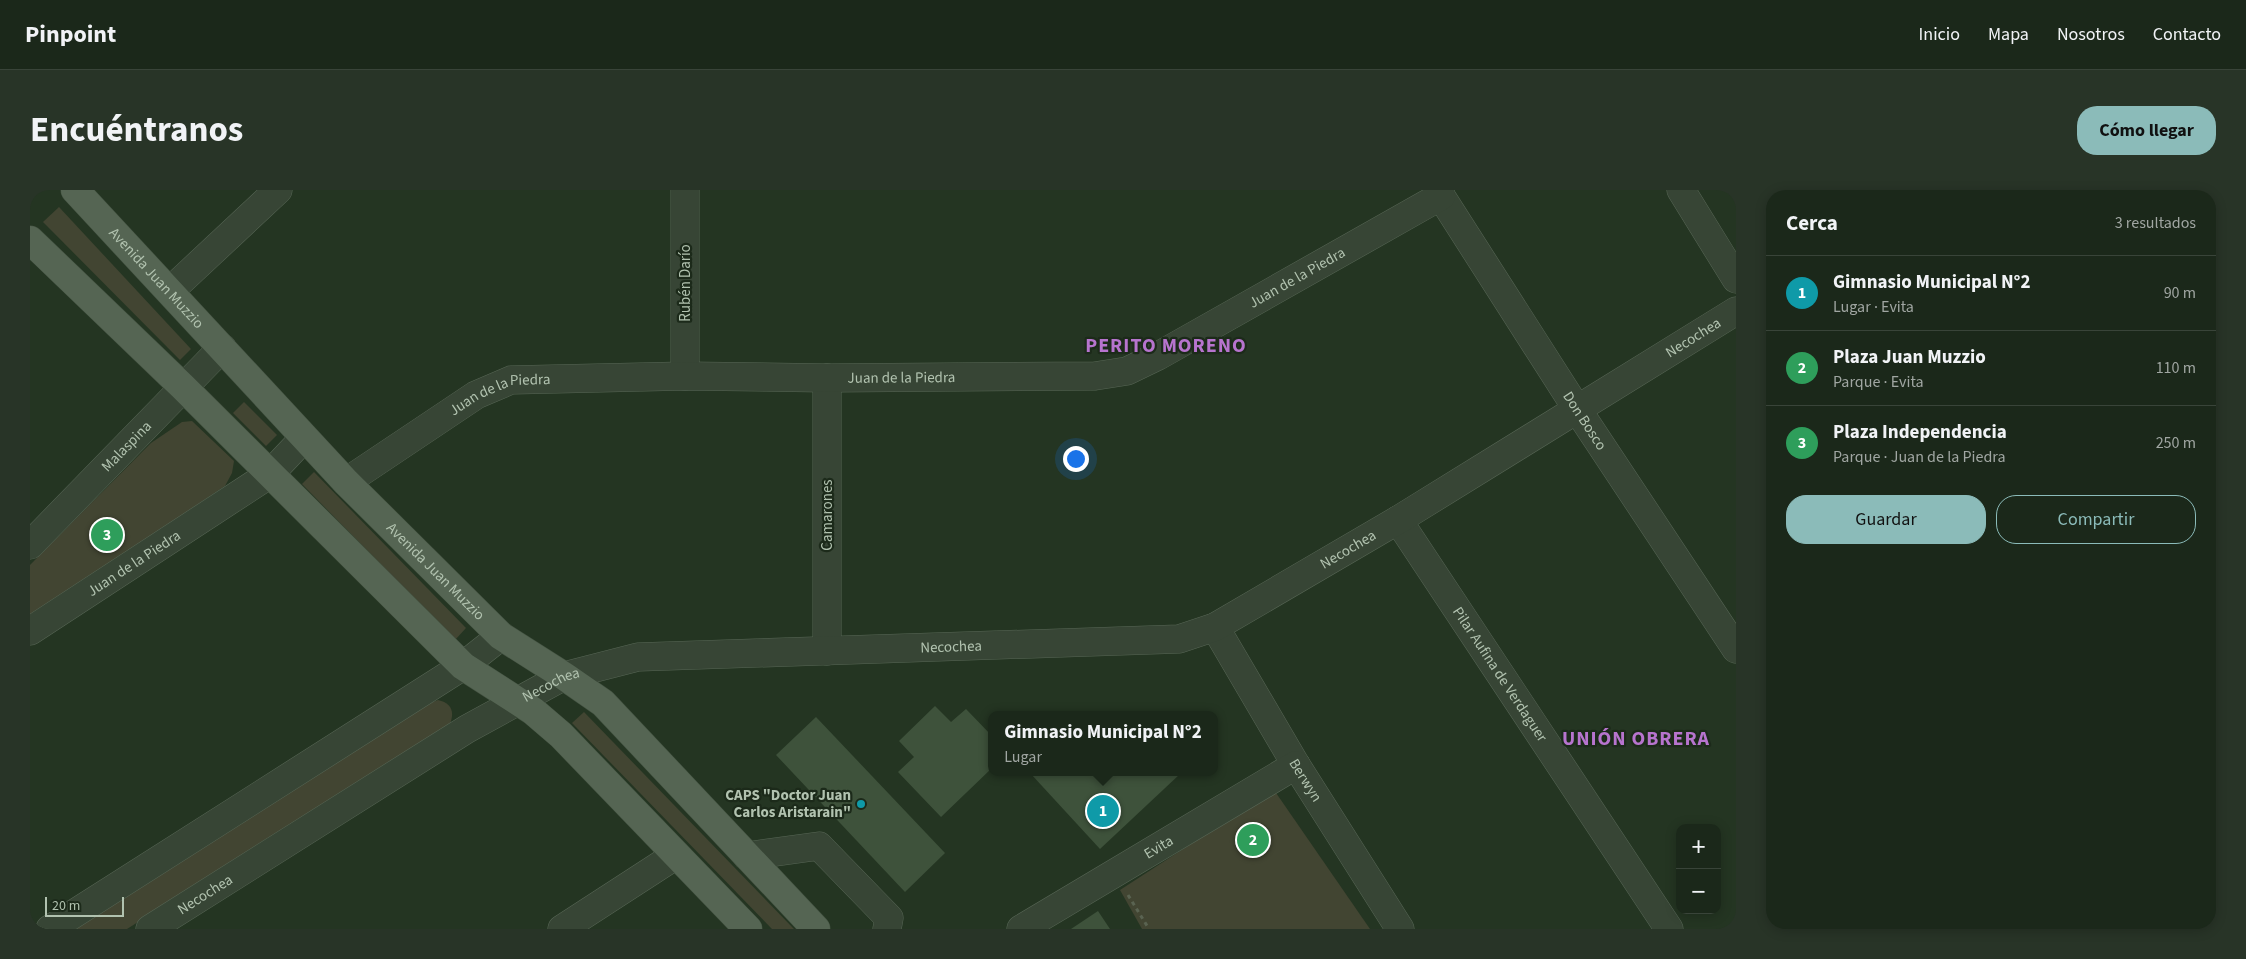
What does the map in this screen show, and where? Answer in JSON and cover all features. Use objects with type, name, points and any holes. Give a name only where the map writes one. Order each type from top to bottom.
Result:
[{"type":"main road","name":"Avenida Juan Muzzio","points":[[75,190],[346,482],[501,636],[603,703],[816,929]]},
{"type":"main road","points":[[30,240],[183,387],[462,666],[534,710],[561,735],[748,929]]},
{"type":"street","points":[[170,291],[278,190]]},
{"type":"street","name":"Rubén Darío","points":[[684,190],[685,376]]},
{"type":"street","points":[[1681,190],[1736,279]]},
{"type":"street","name":"Juan de la Piedra","points":[[346,482],[476,395],[511,380],[685,376],[827,378],[1095,376],[1127,371],[1158,356],[1439,193]]},
{"type":"street","name":"Don Bosco","points":[[1439,193],[1577,409],[1736,649]]},
{"type":"street","name":"Necochea","points":[[150,929],[467,729],[564,676],[638,657],[1179,639],[1215,628],[1398,520],[1736,311]]},
{"type":"street","name":"Malaspina","points":[[30,545],[222,348]]},
{"type":"street","name":"Camarones","points":[[827,378],[827,651]]},
{"type":"street","name":"Juan de la Piedra","points":[[30,631],[270,474],[304,438]]},
{"type":"street","name":"Pilar Aufina de Verdaguer","points":[[1398,520],[1669,929]]},
{"type":"street","name":"Berwyn","points":[[1215,628],[1296,765],[1400,929]]},
{"type":"street","points":[[50,929],[462,666],[501,636]]},
{"type":"street","name":"Evita","points":[[1022,929],[1296,765]]},
{"type":"street","points":[[747,856],[819,846],[890,918],[887,929]]},
{"type":"street","points":[[562,929],[676,855]]},
{"type":"path","points":[[1115,873],[1150,929]]},
{"type":"green space","points":[[59,207],[191,349],[180,360],[43,222]]},
{"type":"green space","points":[[244,402],[277,435],[266,446],[233,413]]},
{"type":"green space","points":[[192,421],[234,461],[232,473],[225,486],[30,618],[30,565],[151,443],[182,422]]},
{"type":"green space","points":[[314,472],[466,628],[455,640],[302,484]]},
{"type":"green space","points":[[438,700],[446,703],[451,708],[450,724],[127,929],[74,929],[430,703]]},
{"type":"green space","points":[[584,712],[794,929],[772,929],[572,723]]},
{"type":"green space","points":[[1274,790],[1370,929],[1142,929],[1120,890]]},
{"type":"building","points":[[935,706],[951,722],[966,709],[988,732],[988,772],[941,817],[898,772],[914,757],[899,741]]},
{"type":"building","name":"CAPS \"Doctor Juan Carlos Aristarain\"","points":[[816,717],[945,853],[905,892],[776,755]]},
{"type":"building","points":[[1033,776],[1178,776],[1100,849]]},
{"type":"building","points":[[1098,911],[1110,929],[1071,929]]},
{"type":"place","name":"Plaza Independencia","points":[[107,535]]},
{"type":"place","name":"CAPS \"Doctor Juan Carlos Aristarain\"","points":[[861,804]]},
{"type":"place","name":"Gimnasio Municipal N°2","points":[[1103,811]]},
{"type":"place","name":"Plaza Juan Muzzio","points":[[1253,840]]},
{"type":"district","name":"PERITO MORENO","points":[[1166,346]]},
{"type":"district","name":"UNIÓN OBRERA","points":[[1636,739]]}]
